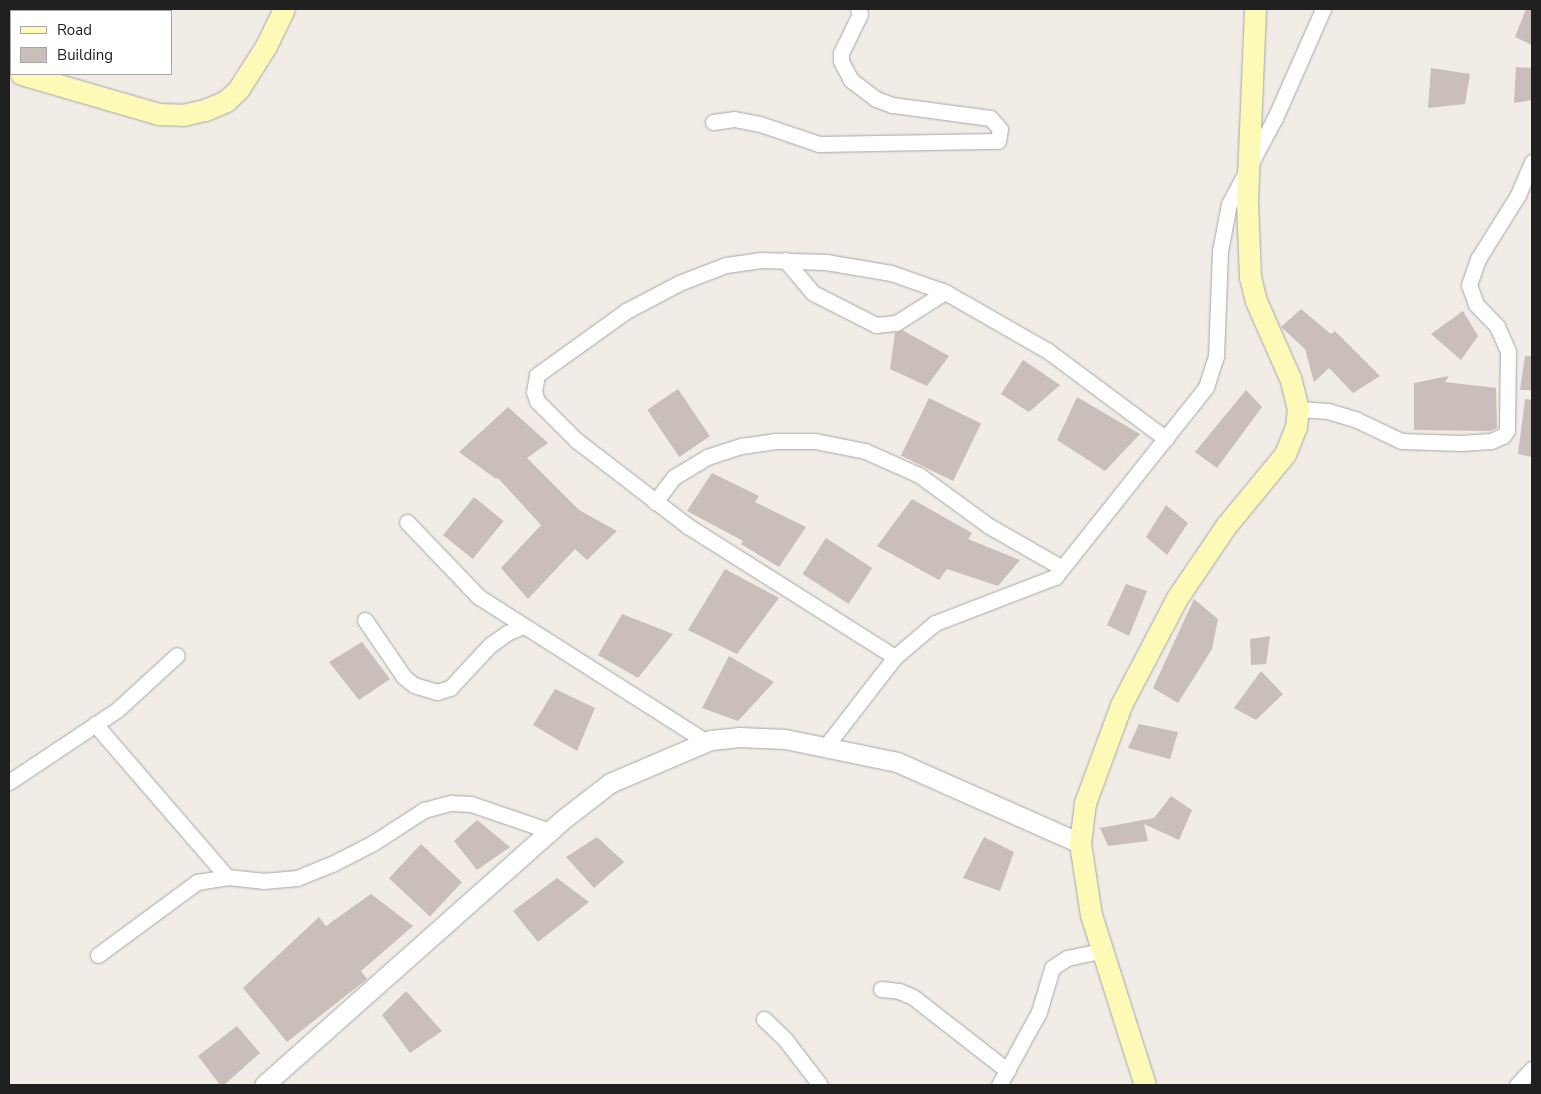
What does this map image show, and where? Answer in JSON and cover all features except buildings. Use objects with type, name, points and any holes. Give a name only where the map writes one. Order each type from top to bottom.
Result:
[{"type":"main road","points":[[24,75],[159,114],[183,115],[205,110],[226,101],[238,90],[266,46],[284,9]]},
{"type":"main road","points":[[1145,1085],[1091,915],[1080,843],[1084,803],[1120,705],[1177,598],[1200,562],[1294,440],[1298,409],[1290,378],[1256,301],[1250,277],[1246,232],[1255,9]]},
{"type":"street","points":[[713,122],[734,120],[760,124],[819,144],[998,141],[1000,129],[990,118],[892,105],[876,99],[851,80],[841,61],[841,53],[857,22],[858,9]]},
{"type":"street","points":[[826,746],[895,657],[944,618],[1041,584],[1062,568],[1206,387],[1214,370],[1222,234],[1235,190],[1248,169],[1323,9]]},
{"type":"street","points":[[1298,409],[1328,411],[1357,420],[1401,441],[1491,441],[1503,436],[1507,430],[1508,351],[1497,326],[1476,304],[1469,285],[1478,259],[1518,195],[1532,163]]},
{"type":"street","points":[[895,657],[689,528],[576,440],[537,401],[534,392],[537,375],[626,312],[679,283],[726,265],[785,260],[826,262],[891,273],[945,292],[1048,351],[1166,439]]},
{"type":"street","points":[[785,260],[812,293],[876,324],[896,323],[945,292]]},
{"type":"street","points":[[655,502],[674,478],[707,457],[741,446],[775,441],[815,440],[865,451],[919,475],[989,526],[1062,568]]},
{"type":"street","points":[[407,522],[479,597],[707,742]]},
{"type":"street","points":[[365,620],[404,676],[414,685],[437,692],[450,688],[490,645],[506,633],[523,626]]},
{"type":"street","points":[[9,782],[117,710],[177,655]]},
{"type":"street","points":[[95,724],[227,877]]},
{"type":"street","points":[[264,1085],[550,831],[610,783],[707,742],[738,737],[826,746],[897,762],[1080,843]]},
{"type":"street","points":[[98,955],[158,914],[197,882],[227,877],[263,881],[297,878],[332,864],[373,843],[424,810],[451,803],[472,804],[550,831]]},
{"type":"street","points":[[1000,1085],[1039,1012],[1052,968],[1067,958],[1101,951]]},
{"type":"street","points":[[881,989],[899,991],[913,997],[1008,1071]]},
{"type":"street","points":[[764,1019],[784,1038],[820,1085]]},
{"type":"street","points":[[1517,1085],[1532,1069]]}]
